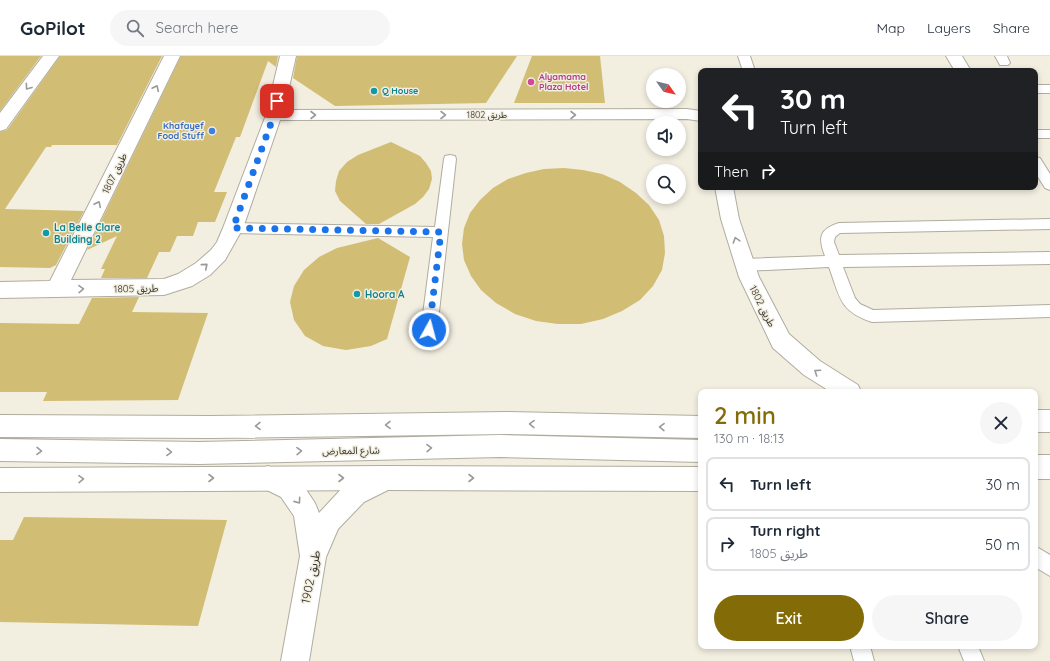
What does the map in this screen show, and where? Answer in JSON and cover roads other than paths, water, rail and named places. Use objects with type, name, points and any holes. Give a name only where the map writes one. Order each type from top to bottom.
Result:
[{"type":"street","points":[[0,125],[51,56]]},
{"type":"street","name":"طريق 1807","points":[[56,290],[172,56]]},
{"type":"street","name":"طريق 1805","points":[[0,290],[164,287],[185,280],[203,269],[218,255],[233,228],[274,115],[288,56]]},
{"type":"street","points":[[954,56],[961,68]]},
{"type":"street","name":"طريق 1802","points":[[274,115],[687,114],[698,116]]},
{"type":"street","name":"طريق 1802","points":[[725,190],[730,219],[749,277],[781,341],[812,368],[845,389]]},
{"type":"street","points":[[1038,421],[1050,420]]},
{"type":"street","points":[[0,426],[210,427],[507,424],[698,427]]},
{"type":"street","name":"شارع المعارض","points":[[0,450],[200,453],[500,446],[698,451]]},
{"type":"street","points":[[1038,467],[1050,467]]},
{"type":"street","points":[[268,478],[290,488],[306,512],[313,556]]},
{"type":"street","points":[[0,480],[268,478],[698,479]]},
{"type":"street","name":"طريق 1902","points":[[295,661],[313,556],[329,520],[355,493],[387,478]]},
{"type":"lane","points":[[744,56],[748,68]]},
{"type":"lane","points":[[1038,89],[1050,89]]},
{"type":"lane","points":[[1038,134],[1050,134]]},
{"type":"lane","points":[[429,330],[450,159]]},
{"type":"lane","points":[[1038,166],[1050,185]]},
{"type":"lane","points":[[1050,224],[839,228],[831,232],[827,238],[827,242],[849,301],[855,308],[872,316],[1050,312]]},
{"type":"lane","points":[[233,228],[441,232]]},
{"type":"lane","points":[[745,265],[834,261],[1050,258]]},
{"type":"lane","points":[[1038,558],[1050,566]]},
{"type":"lane","points":[[861,649],[864,661]]},
{"type":"lane","points":[[969,649],[974,661]]},
{"type":"place","name":"Alyamama Plaza Hotel","points":[[531,82]]},
{"type":"place","name":"Q House","points":[[374,91]]},
{"type":"place","name":"Khafayef Food Stuff","points":[[212,131]]},
{"type":"place","name":"La Belle Clare Building 2","points":[[46,233]]},
{"type":"place","name":"Hoora A","points":[[357,294]]}]
